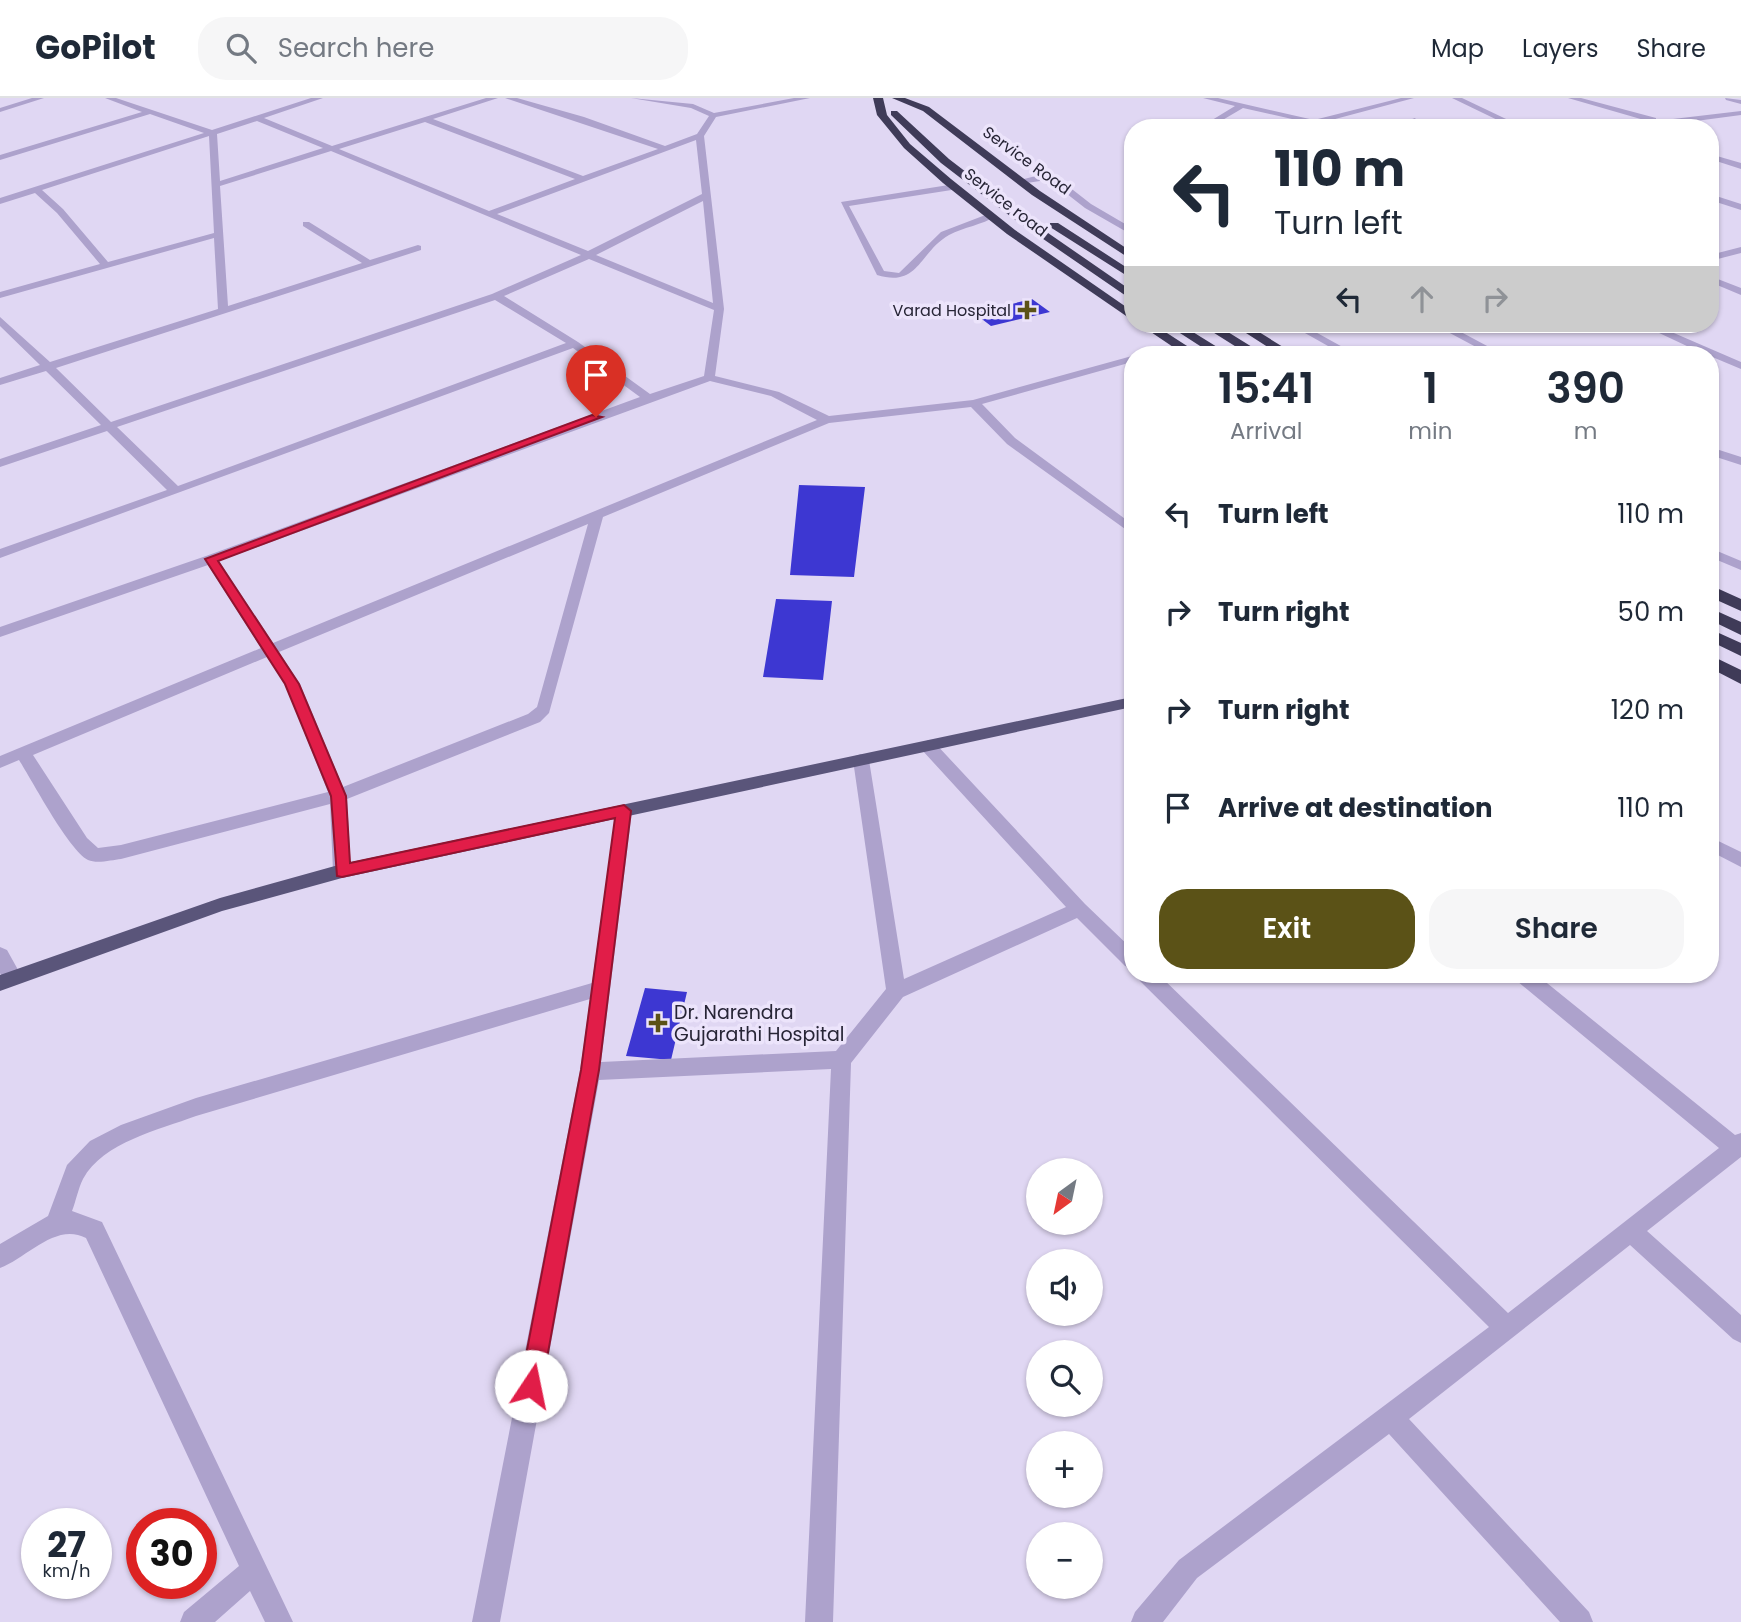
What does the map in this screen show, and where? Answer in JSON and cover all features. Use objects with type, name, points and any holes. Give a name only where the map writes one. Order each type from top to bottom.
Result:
[{"type":"highway","points":[[897,98],[919,119]]},
{"type":"highway","name":"Service Road","points":[[897,98],[926,109],[1020,181],[1124,252]]},
{"type":"highway","points":[[879,99],[945,161],[1028,224],[1124,290]]},
{"type":"highway","name":"Service road","points":[[879,99],[882,115],[907,146],[990,216],[1124,311]]},
{"type":"highway","points":[[1042,217],[1124,271]]},
{"type":"highway","points":[[1158,333],[1179,346]]},
{"type":"highway","points":[[1187,333],[1208,346]]},
{"type":"highway","points":[[1221,333],[1243,346]]},
{"type":"highway","points":[[1253,333],[1274,346]]},
{"type":"highway","points":[[1719,595],[1741,606]]},
{"type":"highway","points":[[1719,617],[1741,629]]},
{"type":"highway","points":[[1719,639],[1741,650]]},
{"type":"highway","points":[[1719,666],[1741,678]]},
{"type":"main road","points":[[6,980],[220,905],[342,871],[1124,704]]},
{"type":"street","points":[[0,110],[40,98]]},
{"type":"street","points":[[109,98],[213,133]]},
{"type":"street","points":[[121,102],[135,98]]},
{"type":"street","points":[[0,201],[318,98]]},
{"type":"street","points":[[216,186],[494,98]]},
{"type":"street","points":[[509,98],[581,119],[666,149]]},
{"type":"street","points":[[635,98],[693,106],[713,115],[806,98]]},
{"type":"street","points":[[1207,98],[1301,119]]},
{"type":"street","points":[[1326,119],[1410,98]]},
{"type":"street","points":[[1456,98],[1502,119]]},
{"type":"street","points":[[1572,98],[1648,119]]},
{"type":"street","points":[[1729,98],[1741,102]]},
{"type":"street","points":[[1218,119],[1242,105]]},
{"type":"street","points":[[0,158],[149,111]]},
{"type":"street","points":[[1694,119],[1741,113]]},
{"type":"street","points":[[709,378],[719,309],[700,136],[713,115]]},
{"type":"street","points":[[257,118],[719,309]]},
{"type":"street","points":[[425,119],[583,179]]},
{"type":"street","points":[[213,133],[223,312]]},
{"type":"street","points":[[489,214],[700,136]]},
{"type":"street","points":[[1719,159],[1741,166]]},
{"type":"street","points":[[1020,181],[1040,178],[1056,181],[1088,206],[1124,227]]},
{"type":"street","points":[[955,187],[844,204],[880,273],[893,278],[902,275],[944,234],[990,216]]},
{"type":"street","points":[[36,189],[60,211],[106,265]]},
{"type":"street","points":[[0,463],[109,424],[496,296],[551,274],[705,196]]},
{"type":"street","points":[[1719,200],[1741,207]]},
{"type":"street","points":[[306,225],[370,264]]},
{"type":"street","points":[[0,295],[219,234]]},
{"type":"street","points":[[0,382],[418,248]]},
{"type":"street","points":[[1719,256],[1741,250]]},
{"type":"street","points":[[1719,283],[1741,292]]},
{"type":"street","points":[[496,296],[574,344],[648,398]]},
{"type":"street","points":[[0,320],[176,491]]},
{"type":"street","points":[[1311,333],[1335,346]]},
{"type":"street","points":[[1456,333],[1481,346]]},
{"type":"street","points":[[1665,333],[1694,346]]},
{"type":"street","points":[[0,554],[574,344]]},
{"type":"street","points":[[1719,357],[1741,366]]},
{"type":"street","points":[[0,762],[827,421],[974,403],[1124,361]]},
{"type":"street","points":[[0,632],[211,559],[709,378],[775,394],[827,421]]},
{"type":"street","points":[[974,403],[1011,441],[1124,524]]},
{"type":"street","points":[[1719,454],[1741,461]]},
{"type":"street","points":[[23,753],[81,843],[94,855],[121,852],[338,796],[534,718],[544,709],[597,516]]},
{"type":"street","points":[[1719,556],[1741,566]]},
{"type":"street","points":[[211,559],[292,684],[338,796],[342,871]]},
{"type":"street","points":[[928,746],[1079,909],[1124,953]]},
{"type":"street","points":[[861,760],[896,991]]},
{"type":"street","points":[[486,1622],[590,1070],[624,811]]},
{"type":"street","points":[[1719,848],[1741,860]]},
{"type":"street","points":[[819,1622],[841,1060],[896,991],[1079,909]]},
{"type":"street","points":[[0,955],[6,980]]},
{"type":"street","points":[[1155,983],[1507,1328]]},
{"type":"street","points":[[1144,1622],[1188,1569],[1391,1418],[1739,1146],[1539,983]]},
{"type":"street","points":[[57,1223],[75,1172],[98,1148],[128,1132],[196,1107],[601,988]]},
{"type":"street","points":[[590,1070],[841,1060]]},
{"type":"street","points":[[0,1256],[57,1223],[76,1221],[94,1230],[279,1622]]},
{"type":"street","points":[[1631,1231],[1741,1331]]},
{"type":"street","points":[[1391,1418],[1579,1622]]},
{"type":"street","points":[[194,1622],[254,1570]]},
{"type":"building","points":[[1032,299],[1050,312],[991,326],[974,313]]},
{"type":"building","points":[[799,485],[865,487],[854,577],[790,575]]},
{"type":"building","points":[[776,599],[832,601],[823,680],[763,677]]},
{"type":"building","points":[[645,988],[687,992],[671,1060],[626,1056]]},
{"type":"place","name":"Varad Hospital","points":[[1027,310]]},
{"type":"place","name":"Dr. Narendra Gujarathi Hospital","points":[[658,1023]]},
{"type":"route","points":[[531,1386],[590,1070],[624,811],[342,871],[338,796],[292,684],[211,559],[596,417]]}]
